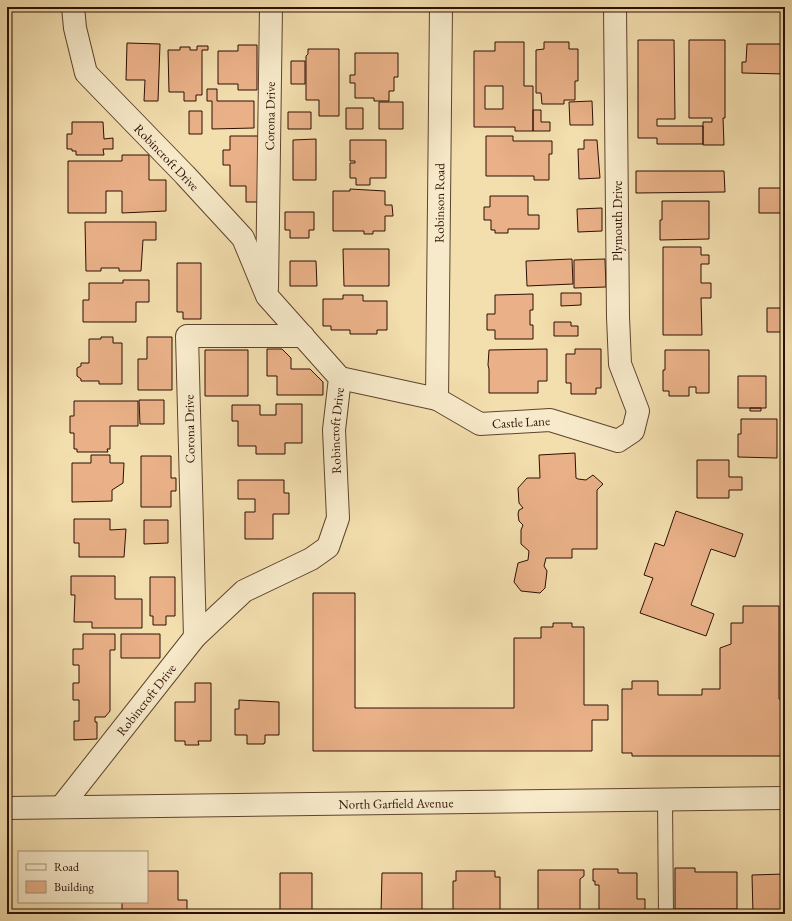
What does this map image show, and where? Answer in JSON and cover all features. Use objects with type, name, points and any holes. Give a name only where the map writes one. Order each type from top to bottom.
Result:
[{"type":"street","name":"Robincroft Drive","points":[[61,808],[195,637],[244,591],[311,559],[328,547],[338,518],[334,430],[340,378],[267,296],[243,238],[185,175],[86,73],[75,28],[73,7]]},
{"type":"street","name":"Corona Drive","points":[[267,296],[271,7]]},
{"type":"street","name":"Robinson Road","points":[[437,399],[440,7]]},
{"type":"street","name":"Plymouth Drive","points":[[615,7],[618,317],[620,364],[638,411],[633,431]]},
{"type":"street","name":"Corona Drive","points":[[195,637],[187,336],[303,336]]},
{"type":"street","name":"Castle Lane","points":[[340,378],[437,399],[480,424],[550,420],[618,441],[633,431]]},
{"type":"street","name":"North Garfield Avenue","points":[[7,808],[785,798]]},
{"type":"lane","points":[[665,800],[666,914]]},
{"type":"building","points":[[638,40],[674,40],[675,119],[657,119],[657,126],[703,126],[703,144],[657,144],[657,138],[638,138]]},
{"type":"building","points":[[689,40],[725,40],[725,118],[723,118],[724,145],[703,145],[703,122],[712,122],[712,118],[689,118]]},
{"type":"building","points":[[495,42],[524,42],[524,86],[533,86],[533,131],[515,131],[515,127],[474,127],[474,51],[495,51]],"holes":[[[485,86],[503,86],[503,109],[485,109]]]},
{"type":"building","points":[[544,42],[569,42],[569,49],[578,49],[578,81],[575,81],[575,100],[564,100],[564,104],[542,104],[541,93],[536,93],[536,50],[544,49]]},
{"type":"building","points":[[127,43],[160,44],[158,101],[144,101],[145,80],[126,80]]},
{"type":"building","points":[[747,44],[785,44],[785,74],[742,73],[742,62],[746,62]]},
{"type":"building","points":[[238,45],[257,45],[257,90],[238,90],[238,84],[218,84],[218,51],[238,51]]},
{"type":"building","points":[[197,46],[208,46],[208,50],[202,50],[202,95],[196,95],[196,101],[184,101],[184,92],[169,92],[168,50],[180,50],[180,47],[190,47],[190,50],[197,50]]},
{"type":"building","points":[[308,49],[339,49],[339,116],[319,116],[319,100],[306,100],[306,56],[308,54]]},
{"type":"building","points":[[355,53],[398,53],[398,77],[394,77],[394,91],[389,91],[389,101],[374,101],[374,98],[355,98],[355,83],[350,83],[350,75],[355,75]]},
{"type":"building","points":[[291,61],[305,61],[305,84],[291,84]]},
{"type":"building","points":[[207,89],[217,89],[217,101],[254,101],[254,128],[212,129],[212,101],[207,101]]},
{"type":"building","points":[[592,101],[593,125],[570,125],[569,102]]},
{"type":"building","points":[[379,102],[403,102],[403,129],[379,129]]},
{"type":"building","points":[[346,108],[363,108],[363,129],[346,129]]},
{"type":"building","points":[[533,110],[541,110],[541,122],[550,122],[550,131],[533,131]]},
{"type":"building","points":[[189,111],[202,111],[202,134],[189,134]]},
{"type":"building","points":[[288,112],[311,112],[311,129],[288,129]]},
{"type":"building","points":[[72,122],[103,122],[104,139],[113,138],[113,149],[103,149],[104,155],[76,155],[76,151],[67,149],[67,134],[72,134]]},
{"type":"building","points":[[230,136],[265,136],[265,202],[246,202],[246,186],[230,186],[230,165],[223,165],[223,150],[230,150]]},
{"type":"building","points":[[486,136],[513,136],[513,141],[552,141],[552,154],[549,154],[549,180],[534,180],[534,176],[486,176]]},
{"type":"building","points":[[316,139],[316,180],[293,180],[293,140]]},
{"type":"building","points":[[350,140],[386,140],[386,178],[370,178],[370,185],[356,185],[356,178],[350,178],[350,163],[355,163],[355,161],[350,161]]},
{"type":"building","points":[[584,140],[597,140],[600,178],[579,179],[578,149],[584,149]]},
{"type":"building","points":[[122,155],[149,155],[149,180],[166,180],[166,211],[122,213],[122,191],[106,191],[106,213],[68,213],[68,161],[122,161]]},
{"type":"building","points":[[636,171],[724,171],[725,192],[636,193]]},
{"type":"building","points":[[759,188],[785,188],[785,213],[759,213]]},
{"type":"building","points":[[350,189],[385,191],[385,205],[392,205],[393,216],[385,216],[385,231],[373,231],[373,234],[364,234],[364,231],[333,231],[333,191],[350,191]]},
{"type":"building","points":[[490,196],[528,196],[528,215],[539,215],[539,229],[508,229],[508,233],[495,233],[495,230],[491,230],[491,220],[484,220],[484,207],[490,207]]},
{"type":"building","points":[[662,201],[709,201],[709,239],[660,240]]},
{"type":"building","points":[[602,208],[602,231],[578,232],[577,209]]},
{"type":"building","points":[[285,212],[314,212],[314,230],[309,230],[309,238],[290,238],[290,230],[285,230]]},
{"type":"building","points":[[85,222],[156,222],[156,240],[143,240],[141,271],[119,271],[119,268],[101,268],[101,271],[86,271]]},
{"type":"building","points":[[663,247],[701,247],[701,255],[709,255],[709,264],[701,264],[701,283],[711,283],[711,298],[701,298],[702,335],[663,335]]},
{"type":"building","points":[[343,249],[389,249],[389,286],[344,286]]},
{"type":"building","points":[[572,259],[573,284],[527,286],[526,261]]},
{"type":"building","points":[[605,259],[606,287],[574,288],[574,260]]},
{"type":"building","points":[[290,261],[316,261],[317,286],[290,286]]},
{"type":"building","points":[[177,263],[201,263],[201,319],[183,319],[183,312],[177,312]]},
{"type":"building","points":[[123,280],[149,280],[149,302],[136,302],[136,322],[83,322],[83,300],[89,300],[89,283],[123,283]]},
{"type":"building","points":[[561,293],[581,293],[581,305],[561,306]]},
{"type":"building","points":[[533,294],[533,310],[530,310],[530,325],[533,325],[533,339],[495,339],[495,330],[487,330],[487,314],[495,314],[495,295]]},
{"type":"building","points":[[343,295],[363,295],[363,301],[387,301],[387,330],[377,330],[377,334],[350,334],[350,330],[331,330],[331,326],[323,326],[323,299],[343,299]]},
{"type":"building","points":[[767,308],[785,308],[785,332],[767,332]]},
{"type":"building","points":[[554,322],[571,322],[571,326],[578,326],[578,336],[554,336]]},
{"type":"building","points":[[101,337],[113,337],[113,343],[122,343],[122,384],[99,384],[99,381],[81,381],[81,379],[77,376],[77,368],[81,366],[81,363],[89,363],[89,339],[101,339]]},
{"type":"building","points":[[147,337],[172,337],[172,390],[138,390],[138,359],[147,359]]},
{"type":"building","points":[[267,349],[282,349],[291,358],[291,369],[310,369],[323,382],[323,395],[277,395],[277,376],[267,376]]},
{"type":"building","points":[[547,349],[547,381],[538,381],[538,393],[489,393],[489,350]]},
{"type":"building","points":[[575,349],[601,349],[601,388],[596,388],[596,394],[571,394],[571,383],[566,383],[566,354],[575,354]]},
{"type":"building","points":[[205,350],[248,350],[248,396],[205,396]]},
{"type":"building","points":[[665,350],[709,350],[709,393],[696,393],[696,387],[689,387],[689,396],[669,396],[669,391],[663,391]]},
{"type":"building","points":[[738,376],[766,376],[766,408],[738,408]]},
{"type":"building","points":[[139,400],[164,400],[164,424],[140,424]]},
{"type":"building","points":[[74,401],[138,401],[138,426],[110,426],[110,449],[107,449],[108,452],[77,452],[77,449],[74,449],[74,433],[70,433],[70,416],[74,416]]},
{"type":"building","points":[[276,404],[302,404],[302,443],[285,443],[285,454],[256,454],[256,446],[238,446],[238,421],[232,421],[232,405],[260,405],[260,415],[276,415]]},
{"type":"building","points":[[750,408],[761,408],[761,411],[750,411]]},
{"type":"building","points":[[741,419],[777,419],[777,458],[738,457],[738,434],[741,434]]},
{"type":"building","points":[[575,453],[576,478],[586,480],[593,475],[603,484],[597,490],[597,549],[572,549],[572,558],[546,558],[544,566],[547,571],[545,588],[540,593],[521,591],[514,582],[518,563],[528,560],[529,551],[521,544],[521,530],[523,525],[519,521],[518,514],[519,510],[523,508],[519,503],[518,488],[527,478],[540,478],[539,455]]},
{"type":"building","points":[[91,455],[110,455],[110,463],[124,463],[123,483],[112,490],[112,501],[72,502],[72,463],[91,463]]},
{"type":"building","points":[[141,456],[171,456],[171,478],[176,478],[176,491],[171,491],[171,507],[141,507]]},
{"type":"building","points":[[697,460],[729,460],[729,477],[742,477],[742,490],[729,490],[729,498],[697,498]]},
{"type":"building","points":[[238,480],[284,480],[284,493],[289,493],[289,514],[273,514],[273,539],[245,539],[245,512],[255,512],[255,499],[238,499]]},
{"type":"building","points":[[676,511],[743,534],[735,557],[711,549],[691,605],[714,614],[706,636],[640,613],[653,578],[644,575],[655,543],[664,546]]},
{"type":"building","points":[[74,519],[110,519],[110,530],[126,529],[124,557],[79,557],[79,543],[74,543]]},
{"type":"building","points":[[144,520],[168,520],[168,543],[144,544]]},
{"type":"building","points":[[71,576],[115,576],[115,599],[142,599],[142,628],[92,628],[92,622],[74,622],[75,595],[71,595]]},
{"type":"building","points":[[150,577],[175,577],[175,616],[166,616],[166,625],[153,625],[153,616],[150,616]]},
{"type":"building","points":[[313,593],[355,593],[355,708],[514,708],[514,638],[541,638],[541,627],[553,627],[553,623],[572,623],[572,627],[584,627],[584,705],[608,705],[608,720],[592,720],[592,751],[313,751]]},
{"type":"building","points":[[743,606],[779,606],[779,699],[785,699],[785,756],[632,756],[632,753],[622,753],[622,689],[632,689],[632,681],[658,681],[658,695],[702,695],[702,689],[720,689],[720,648],[731,644],[731,623],[743,623]]},
{"type":"building","points":[[83,634],[115,634],[115,650],[110,650],[110,711],[105,717],[95,717],[95,722],[97,722],[97,739],[74,740],[74,721],[79,721],[79,700],[73,700],[73,683],[79,683],[79,665],[73,665],[73,649],[83,649]]},
{"type":"building","points":[[121,634],[160,634],[160,658],[121,658]]},
{"type":"building","points":[[195,683],[211,683],[211,741],[198,741],[199,745],[185,745],[185,741],[175,741],[175,702],[195,702]]},
{"type":"building","points":[[239,700],[279,702],[279,735],[265,735],[264,744],[247,744],[247,735],[235,735],[235,709],[239,709]]},
{"type":"building","points":[[675,868],[695,868],[695,872],[737,872],[737,909],[675,909]]},
{"type":"building","points":[[593,869],[618,869],[618,873],[637,873],[637,899],[645,899],[645,914],[599,914],[599,885],[595,885],[595,881],[593,881]]},
{"type":"building","points":[[538,870],[584,870],[584,876],[580,879],[580,912],[577,912],[577,914],[538,914]]},
{"type":"building","points":[[148,871],[178,871],[178,900],[187,900],[187,911],[184,911],[184,914],[122,914],[122,903],[148,903]]},
{"type":"building","points":[[456,871],[495,871],[495,877],[500,877],[500,914],[453,914],[453,881],[456,881]]},
{"type":"building","points":[[280,873],[312,873],[312,911],[328,911],[328,914],[280,914]]},
{"type":"building","points":[[382,873],[422,873],[422,914],[381,914]]},
{"type":"building","points":[[785,874],[785,914],[753,914],[752,875]]},
{"type":"building","points":[[236,910],[236,914],[194,914],[194,911]]}]
